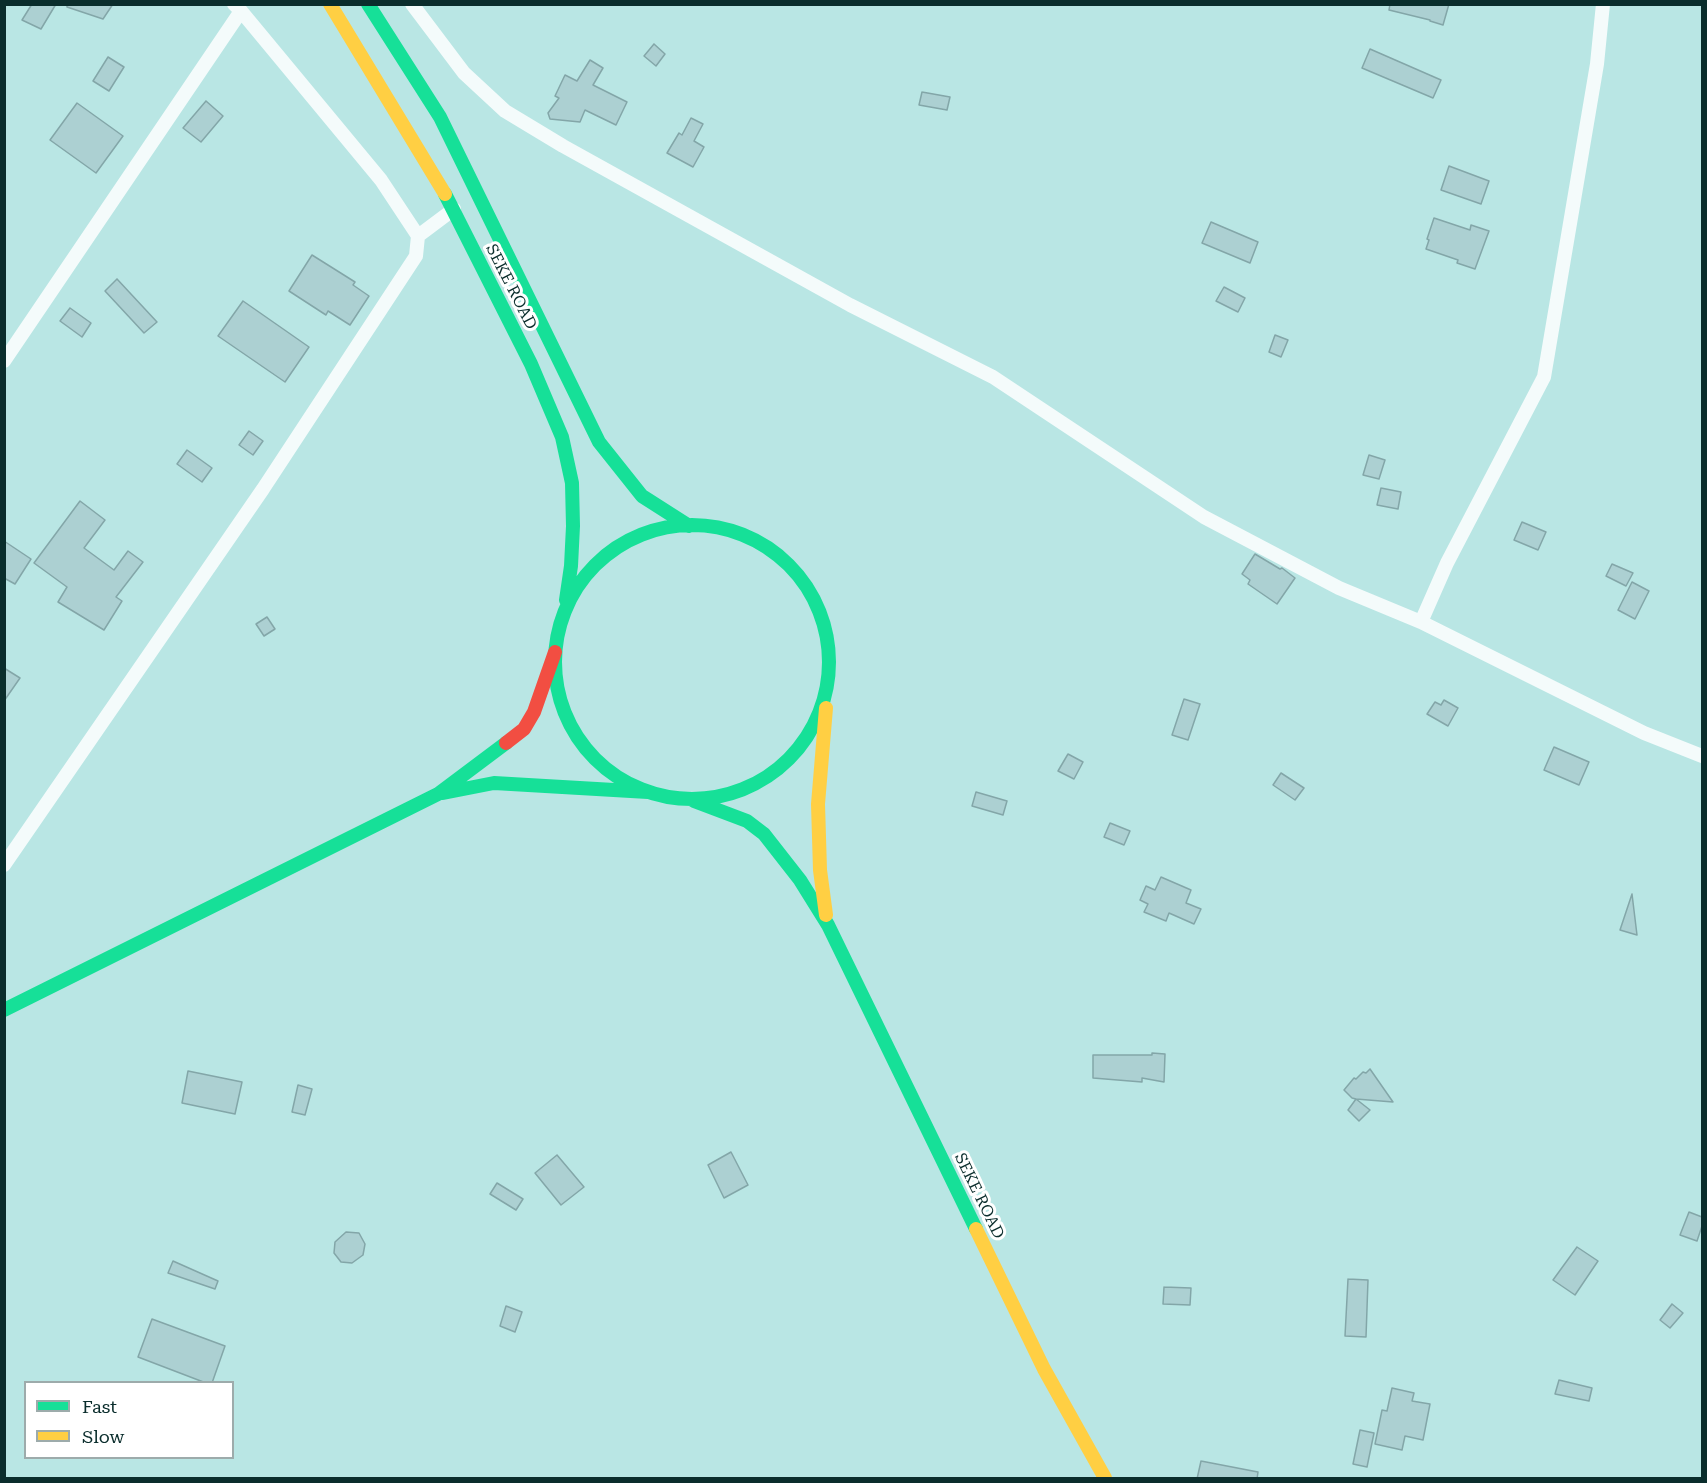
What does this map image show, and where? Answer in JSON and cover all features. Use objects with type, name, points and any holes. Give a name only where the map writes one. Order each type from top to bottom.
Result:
[{"type":"main road","name":"SEKE ROAD","points":[[330,4],[454,209],[531,364],[562,437],[572,483],[573,526],[571,566],[564,613]]},
{"type":"main road","name":"SEKE ROAD","points":[[368,4],[440,117],[599,442],[642,496],[689,526]]},
{"type":"main road","name":"SEKE ROAD","points":[[689,526],[716,528],[743,536],[768,548],[789,566],[801,580],[820,612],[828,638],[830,665],[826,693],[816,722],[800,748],[778,770],[751,786],[722,796],[691,799],[648,792],[621,779],[597,761],[578,738],[564,711],[556,682],[555,652],[564,613],[576,589],[592,568],[613,550],[637,537],[662,529],[689,526]]},
{"type":"main road","points":[[4,1010],[438,794],[524,729],[534,712],[555,652]]},
{"type":"main road","points":[[826,693],[818,835],[820,870],[828,925]]},
{"type":"main road","points":[[438,794],[494,783],[648,792]]},
{"type":"main road","points":[[691,799],[747,821],[764,834],[800,880],[828,925]]},
{"type":"main road","name":"SEKE ROAD","points":[[828,925],[1044,1369],[1105,1479]]},
{"type":"street","points":[[412,4],[464,73],[505,111],[563,146],[850,305],[993,376],[1204,517],[1339,588],[1421,622],[1644,733],[1702,756]]},
{"type":"street","points":[[1421,622],[1447,564],[1544,377],[1598,64],[1603,4]]},
{"type":"street","points":[[4,361],[238,8],[381,180],[418,236],[416,256],[263,489],[4,865]]},
{"type":"street","points":[[418,236],[454,209]]},
{"type":"building","points":[[32,4],[56,4],[41,29],[22,20]]},
{"type":"building","points":[[67,4],[113,4],[103,19],[67,7]]},
{"type":"building","points":[[1390,4],[1449,4],[1443,25],[1389,10]]},
{"type":"building","points":[[654,44],[665,54],[656,66],[644,56]]},
{"type":"building","points":[[1370,49],[1441,80],[1433,98],[1362,68]]},
{"type":"building","points":[[108,57],[124,67],[109,91],[93,81]]},
{"type":"building","points":[[590,60],[603,68],[593,85],[627,102],[616,125],[585,110],[580,122],[550,119],[548,113],[559,98],[555,96],[565,75],[577,81]]},
{"type":"building","points":[[922,92],[950,97],[947,110],[919,105]]},
{"type":"building","points":[[206,101],[223,116],[201,142],[183,128]]},
{"type":"building","points":[[77,103],[123,136],[96,173],[50,140]]},
{"type":"building","points":[[691,118],[703,124],[694,141],[704,147],[693,167],[667,153],[679,133],[682,135]]},
{"type":"building","points":[[1449,166],[1489,181],[1481,204],[1441,190]]},
{"type":"building","points":[[1434,218],[1470,230],[1471,225],[1489,231],[1475,269],[1457,263],[1458,260],[1426,249]]},
{"type":"building","points":[[1211,222],[1258,242],[1250,263],[1202,243]]},
{"type":"building","points":[[312,255],[355,282],[353,285],[369,296],[350,325],[328,311],[326,315],[289,291]]},
{"type":"building","points":[[117,279],[157,322],[144,333],[105,291]]},
{"type":"building","points":[[1224,287],[1245,298],[1238,312],[1216,301]]},
{"type":"building","points":[[243,301],[309,347],[285,382],[218,336]]},
{"type":"building","points":[[70,308],[91,323],[82,337],[60,321]]},
{"type":"building","points":[[1275,335],[1288,340],[1281,357],[1269,352]]},
{"type":"building","points":[[249,431],[263,441],[253,455],[239,445]]},
{"type":"building","points":[[187,450],[212,468],[202,482],[177,464]]},
{"type":"building","points":[[1369,455],[1385,460],[1379,479],[1363,475]]},
{"type":"building","points":[[1381,488],[1401,492],[1398,509],[1377,505]]},
{"type":"building","points":[[80,501],[105,520],[84,548],[114,570],[128,551],[143,562],[116,597],[122,601],[104,630],[58,602],[67,587],[34,563]]},
{"type":"building","points":[[1522,522],[1546,532],[1538,550],[1514,540]]},
{"type":"building","points":[[4,541],[31,559],[15,584],[4,578]]},
{"type":"building","points":[[1255,554],[1280,569],[1282,568],[1295,578],[1277,604],[1248,584],[1250,580],[1242,574]]},
{"type":"building","points":[[1612,564],[1633,573],[1626,586],[1606,576]]},
{"type":"building","points":[[1632,582],[1649,591],[1635,619],[1618,610]]},
{"type":"building","points":[[267,617],[275,629],[264,636],[256,624]]},
{"type":"building","points":[[4,668],[20,678],[4,701]]},
{"type":"building","points":[[1184,699],[1200,704],[1188,740],[1172,735]]},
{"type":"building","points":[[1444,700],[1458,708],[1448,726],[1427,714],[1435,702],[1441,705]]},
{"type":"building","points":[[1554,747],[1589,762],[1579,785],[1544,770]]},
{"type":"building","points":[[1068,754],[1083,762],[1074,779],[1058,771]]},
{"type":"building","points":[[1281,773],[1304,788],[1295,800],[1273,785]]},
{"type":"building","points":[[976,792],[1007,801],[1003,815],[972,806]]},
{"type":"building","points":[[1110,823],[1130,831],[1124,845],[1104,837]]},
{"type":"building","points":[[1161,877],[1191,890],[1186,903],[1201,909],[1194,924],[1169,913],[1166,921],[1144,912],[1148,904],[1140,900],[1146,886],[1155,890]]},
{"type":"building","points":[[1632,894],[1637,935],[1620,930]]},
{"type":"building","points":[[1152,1053],[1165,1054],[1164,1082],[1142,1078],[1142,1082],[1093,1078],[1093,1055],[1152,1055]]},
{"type":"building","points":[[1370,1069],[1393,1102],[1356,1099],[1344,1090],[1354,1078],[1356,1079]]},
{"type":"building","points":[[188,1071],[242,1082],[235,1114],[182,1103]]},
{"type":"building","points":[[298,1085],[312,1089],[305,1115],[292,1112]]},
{"type":"building","points":[[1356,1099],[1370,1110],[1359,1121],[1348,1110]]},
{"type":"building","points":[[731,1152],[748,1185],[724,1198],[708,1165]]},
{"type":"building","points":[[557,1155],[584,1187],[561,1205],[535,1173]]},
{"type":"building","points":[[497,1183],[523,1199],[516,1210],[490,1194]]},
{"type":"building","points":[[1689,1212],[1702,1217],[1702,1226],[1697,1241],[1680,1235]]},
{"type":"building","points":[[346,1232],[359,1233],[365,1244],[363,1255],[352,1263],[341,1262],[334,1253],[335,1242]]},
{"type":"building","points":[[1577,1247],[1598,1261],[1575,1295],[1553,1280]]},
{"type":"building","points":[[173,1261],[218,1281],[215,1289],[168,1273]]},
{"type":"building","points":[[1348,1279],[1368,1280],[1366,1337],[1345,1336]]},
{"type":"building","points":[[1164,1287],[1191,1288],[1190,1305],[1163,1304]]},
{"type":"building","points":[[1672,1304],[1683,1313],[1670,1328],[1660,1320]]},
{"type":"building","points":[[506,1306],[522,1312],[515,1332],[500,1326]]},
{"type":"building","points":[[152,1319],[225,1346],[213,1381],[201,1381],[138,1357]]},
{"type":"building","points":[[1559,1380],[1592,1388],[1589,1401],[1555,1394]]},
{"type":"building","points":[[1392,1388],[1414,1393],[1412,1401],[1430,1404],[1423,1440],[1405,1436],[1402,1450],[1375,1444],[1382,1410],[1387,1411]]},
{"type":"building","points":[[1360,1430],[1374,1433],[1367,1467],[1353,1464]]},
{"type":"building","points":[[1201,1461],[1258,1472],[1257,1479],[1197,1479]]},
{"type":"traffic: fast","points":[[368,4],[440,117],[599,442],[642,496],[689,526]]},
{"type":"traffic: fast","points":[[445,194],[531,364],[562,437],[572,483],[571,566],[566,600]]},
{"type":"traffic: fast","points":[[692,525],[732,531],[768,548],[789,565],[806,586],[823,622],[829,662],[823,702],[806,738],[789,759],[768,776],[732,793],[692,799],[652,793],[616,776],[595,759],[578,738],[561,702],[555,662],[561,622],[578,586],[595,565],[616,548],[652,531],[692,525]]},
{"type":"traffic: fast","points":[[4,1010],[438,794],[506,743]]},
{"type":"traffic: fast","points":[[443,793],[494,783],[648,792]]},
{"type":"traffic: fast","points":[[694,801],[747,821],[764,834],[800,880],[828,925],[976,1229]]},
{"type":"traffic: slow","points":[[330,4],[445,194]]},
{"type":"traffic: slow","points":[[826,708],[818,804],[820,870],[826,915]]},
{"type":"traffic: slow","points":[[976,1229],[1044,1369],[1105,1478]]},
{"type":"traffic: jam","points":[[506,743],[524,729],[534,712],[555,652]]}]
